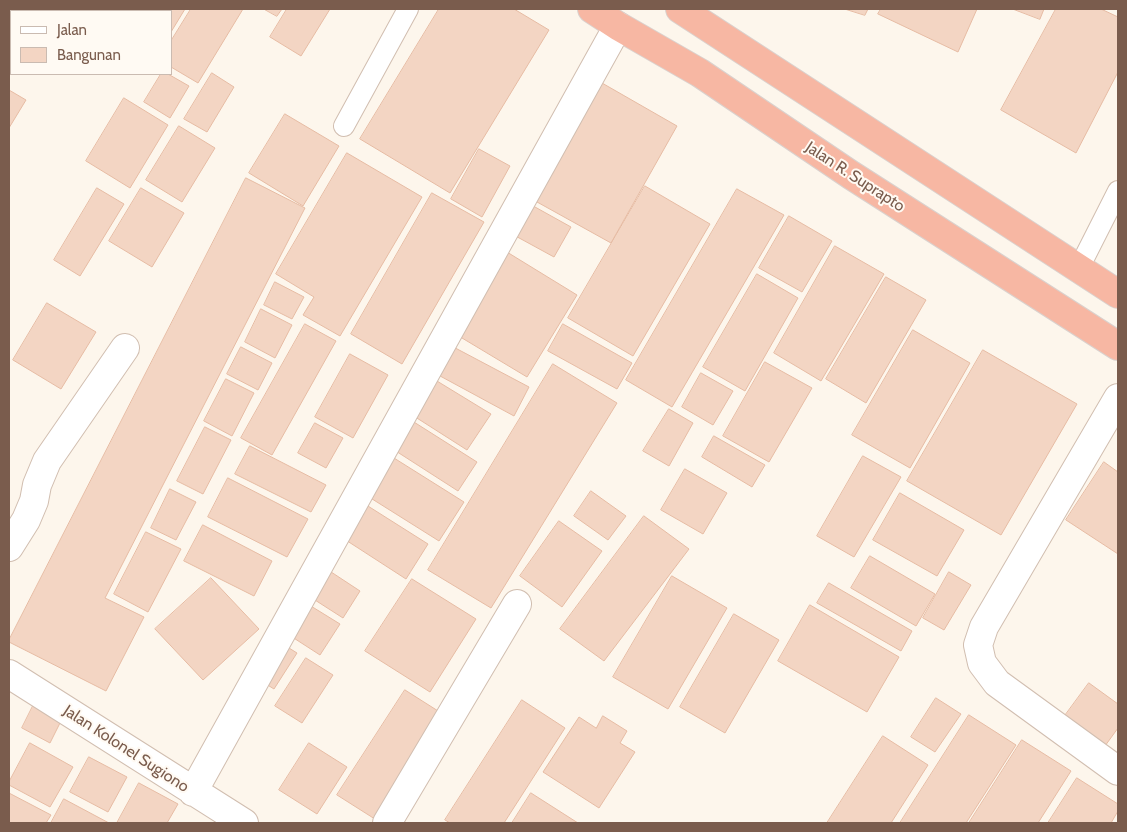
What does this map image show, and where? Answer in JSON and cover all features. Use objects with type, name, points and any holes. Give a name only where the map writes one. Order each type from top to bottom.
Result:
[{"type":"highway","name":"Jalan R. Suprapto","points":[[592,9],[700,73],[851,175],[1118,346]]},
{"type":"highway","points":[[680,9],[1079,268],[1117,288]]},
{"type":"highway","points":[[700,73],[722,35]]},
{"type":"street","points":[[201,806],[618,26]]},
{"type":"street","points":[[9,547],[26,520],[47,461],[125,348]]},
{"type":"street","points":[[1118,398],[989,619],[978,645],[982,663],[997,683],[1118,771]]},
{"type":"street","points":[[387,823],[517,604]]},
{"type":"street","name":"Jalan Kolonel Sugiono","points":[[9,674],[201,806],[244,823]]},
{"type":"lane","points":[[344,126],[408,9]]},
{"type":"lane","points":[[1079,268],[1118,191]]},
{"type":"building","points":[[16,9],[75,9],[74,10]]},
{"type":"building","points":[[185,9],[172,30],[172,10],[118,10]]},
{"type":"building","points":[[191,9],[243,9],[198,83],[172,68],[172,39]]},
{"type":"building","points":[[264,9],[282,9],[277,16]]},
{"type":"building","points":[[287,9],[330,9],[301,56],[270,37]]},
{"type":"building","points":[[439,9],[514,9],[549,30],[450,193],[360,139]]},
{"type":"building","points":[[845,9],[868,9],[865,15]]},
{"type":"building","points":[[881,9],[977,9],[958,52],[878,14]]},
{"type":"building","points":[[1013,9],[1044,9],[1040,19]]},
{"type":"building","points":[[1056,9],[1101,9],[1118,17],[1118,72],[1076,153],[1001,110]]},
{"type":"building","points":[[10,18],[10,64],[9,63]]},
{"type":"building","points":[[212,73],[234,87],[207,132],[184,119]]},
{"type":"building","points":[[160,75],[170,75],[189,86],[170,118],[144,102]]},
{"type":"building","points":[[595,79],[677,126],[611,243],[528,197]]},
{"type":"building","points":[[9,90],[26,100],[9,128]]},
{"type":"building","points":[[124,98],[168,125],[130,188],[86,161]]},
{"type":"building","points":[[285,114],[339,146],[303,206],[249,173]]},
{"type":"building","points":[[179,126],[215,148],[182,202],[146,180]]},
{"type":"building","points":[[479,149],[510,166],[482,217],[451,199]]},
{"type":"building","points":[[347,153],[422,197],[340,336],[303,315],[314,297],[276,274]]},
{"type":"building","points":[[246,178],[305,208],[105,598],[144,617],[106,691],[9,642],[9,640]]},
{"type":"building","points":[[645,186],[710,224],[633,356],[568,318]]},
{"type":"building","points":[[97,188],[124,204],[80,276],[54,260]]},
{"type":"building","points":[[141,188],[184,213],[152,267],[109,241]]},
{"type":"building","points":[[737,189],[784,215],[672,407],[626,380]]},
{"type":"building","points":[[432,193],[484,222],[402,364],[351,334]]},
{"type":"building","points":[[526,202],[571,227],[554,257],[510,233]]},
{"type":"building","points":[[789,216],[832,241],[802,292],[759,268]]},
{"type":"building","points":[[835,246],[884,274],[821,381],[774,353]]},
{"type":"building","points":[[502,249],[577,295],[527,377],[452,332]]},
{"type":"building","points":[[757,274],[798,298],[745,391],[703,367]]},
{"type":"building","points":[[886,277],[926,300],[866,403],[826,379]]},
{"type":"building","points":[[275,282],[304,297],[292,319],[264,305]]},
{"type":"building","points":[[47,303],[96,332],[61,389],[13,360]]},
{"type":"building","points":[[261,309],[292,325],[275,358],[245,342]]},
{"type":"building","points":[[305,324],[336,341],[272,455],[241,438]]},
{"type":"building","points":[[563,324],[632,363],[617,389],[548,351]]},
{"type":"building","points":[[913,330],[970,363],[910,468],[852,435]]},
{"type":"building","points":[[444,342],[529,387],[514,416],[429,370]]},
{"type":"building","points":[[241,347],[272,363],[258,390],[227,374]]},
{"type":"building","points":[[983,350],[1077,404],[1001,535],[907,481]]},
{"type":"building","points":[[350,354],[388,375],[353,438],[315,417]]},
{"type":"building","points":[[765,362],[812,388],[769,462],[723,436]]},
{"type":"building","points":[[553,364],[617,403],[491,608],[428,570]]},
{"type":"building","points":[[701,373],[733,391],[713,425],[682,407]]},
{"type":"building","points":[[432,378],[491,414],[467,450],[409,413]]},
{"type":"building","points":[[226,379],[254,393],[232,436],[204,421]]},
{"type":"building","points":[[669,409],[693,423],[669,466],[643,451]]},
{"type":"building","points":[[406,417],[477,462],[458,491],[388,446]]},
{"type":"building","points":[[315,423],[343,438],[326,468],[298,453]]},
{"type":"building","points":[[205,427],[231,440],[203,494],[177,481]]},
{"type":"building","points":[[714,436],[765,465],[752,487],[702,457]]},
{"type":"building","points":[[250,446],[326,485],[311,512],[235,474]]},
{"type":"building","points":[[386,453],[464,502],[439,541],[361,492]]},
{"type":"building","points":[[863,456],[901,477],[854,557],[817,536]]},
{"type":"building","points":[[1104,462],[1118,472],[1118,554],[1066,520]]},
{"type":"building","points":[[685,469],[727,493],[703,534],[661,510]]},
{"type":"building","points":[[228,478],[308,519],[287,557],[208,517]]},
{"type":"building","points":[[170,489],[196,502],[176,540],[151,528]]},
{"type":"building","points":[[591,491],[626,516],[608,540],[574,516]]},
{"type":"building","points":[[900,493],[964,530],[937,576],[873,540]]},
{"type":"building","points":[[360,501],[428,544],[406,579],[338,535]]},
{"type":"building","points":[[644,516],[689,549],[604,661],[560,629]]},
{"type":"building","points":[[559,521],[602,551],[562,607],[520,576]]},
{"type":"building","points":[[203,525],[272,561],[254,596],[184,561]]},
{"type":"building","points":[[146,532],[181,549],[148,612],[114,594]]},
{"type":"building","points":[[870,556],[935,594],[916,626],[851,588]]},
{"type":"building","points":[[322,566],[360,591],[343,618],[304,593]]},
{"type":"building","points":[[949,572],[971,585],[944,630],[923,618]]},
{"type":"building","points":[[672,576],[727,608],[668,709],[613,677]]},
{"type":"building","points":[[211,578],[259,629],[203,680],[155,629]]},
{"type":"building","points":[[412,579],[476,619],[430,692],[365,651]]},
{"type":"building","points":[[829,583],[912,631],[901,651],[817,603]]},
{"type":"building","points":[[306,603],[340,624],[320,655],[286,633]]},
{"type":"building","points":[[810,605],[899,657],[867,712],[778,661]]},
{"type":"building","points":[[734,614],[779,640],[725,733],[680,707]]},
{"type":"building","points":[[281,643],[297,653],[274,689],[258,679]]},
{"type":"building","points":[[306,658],[333,675],[302,723],[275,706]]},
{"type":"building","points":[[1089,683],[1118,704],[1118,728],[1105,746],[1064,717]]},
{"type":"building","points":[[405,690],[446,716],[378,821],[337,795]]},
{"type":"building","points":[[936,698],[961,714],[935,752],[911,737]]},
{"type":"building","points":[[522,700],[565,728],[504,823],[450,823],[445,820]]},
{"type":"building","points":[[33,706],[61,721],[50,743],[22,728]]},
{"type":"building","points":[[969,715],[1016,745],[966,823],[900,823]]},
{"type":"building","points":[[603,716],[627,731],[620,743],[635,752],[599,808],[543,772],[579,717],[596,728]]},
{"type":"building","points":[[883,736],[928,765],[891,823],[827,823]]},
{"type":"building","points":[[1022,740],[1071,771],[1038,823],[969,823]]},
{"type":"building","points":[[30,743],[73,767],[50,807],[9,785]]},
{"type":"building","points":[[309,743],[347,767],[317,814],[279,790]]},
{"type":"building","points":[[89,757],[127,777],[108,812],[70,792]]},
{"type":"building","points":[[1077,778],[1118,804],[1118,811],[1111,823],[1048,823]]},
{"type":"building","points":[[139,783],[178,804],[167,823],[117,823]]},
{"type":"building","points":[[9,793],[51,815],[46,823],[9,823]]},
{"type":"building","points":[[531,793],[578,823],[512,823]]},
{"type":"building","points":[[64,799],[109,823],[51,823]]}]
